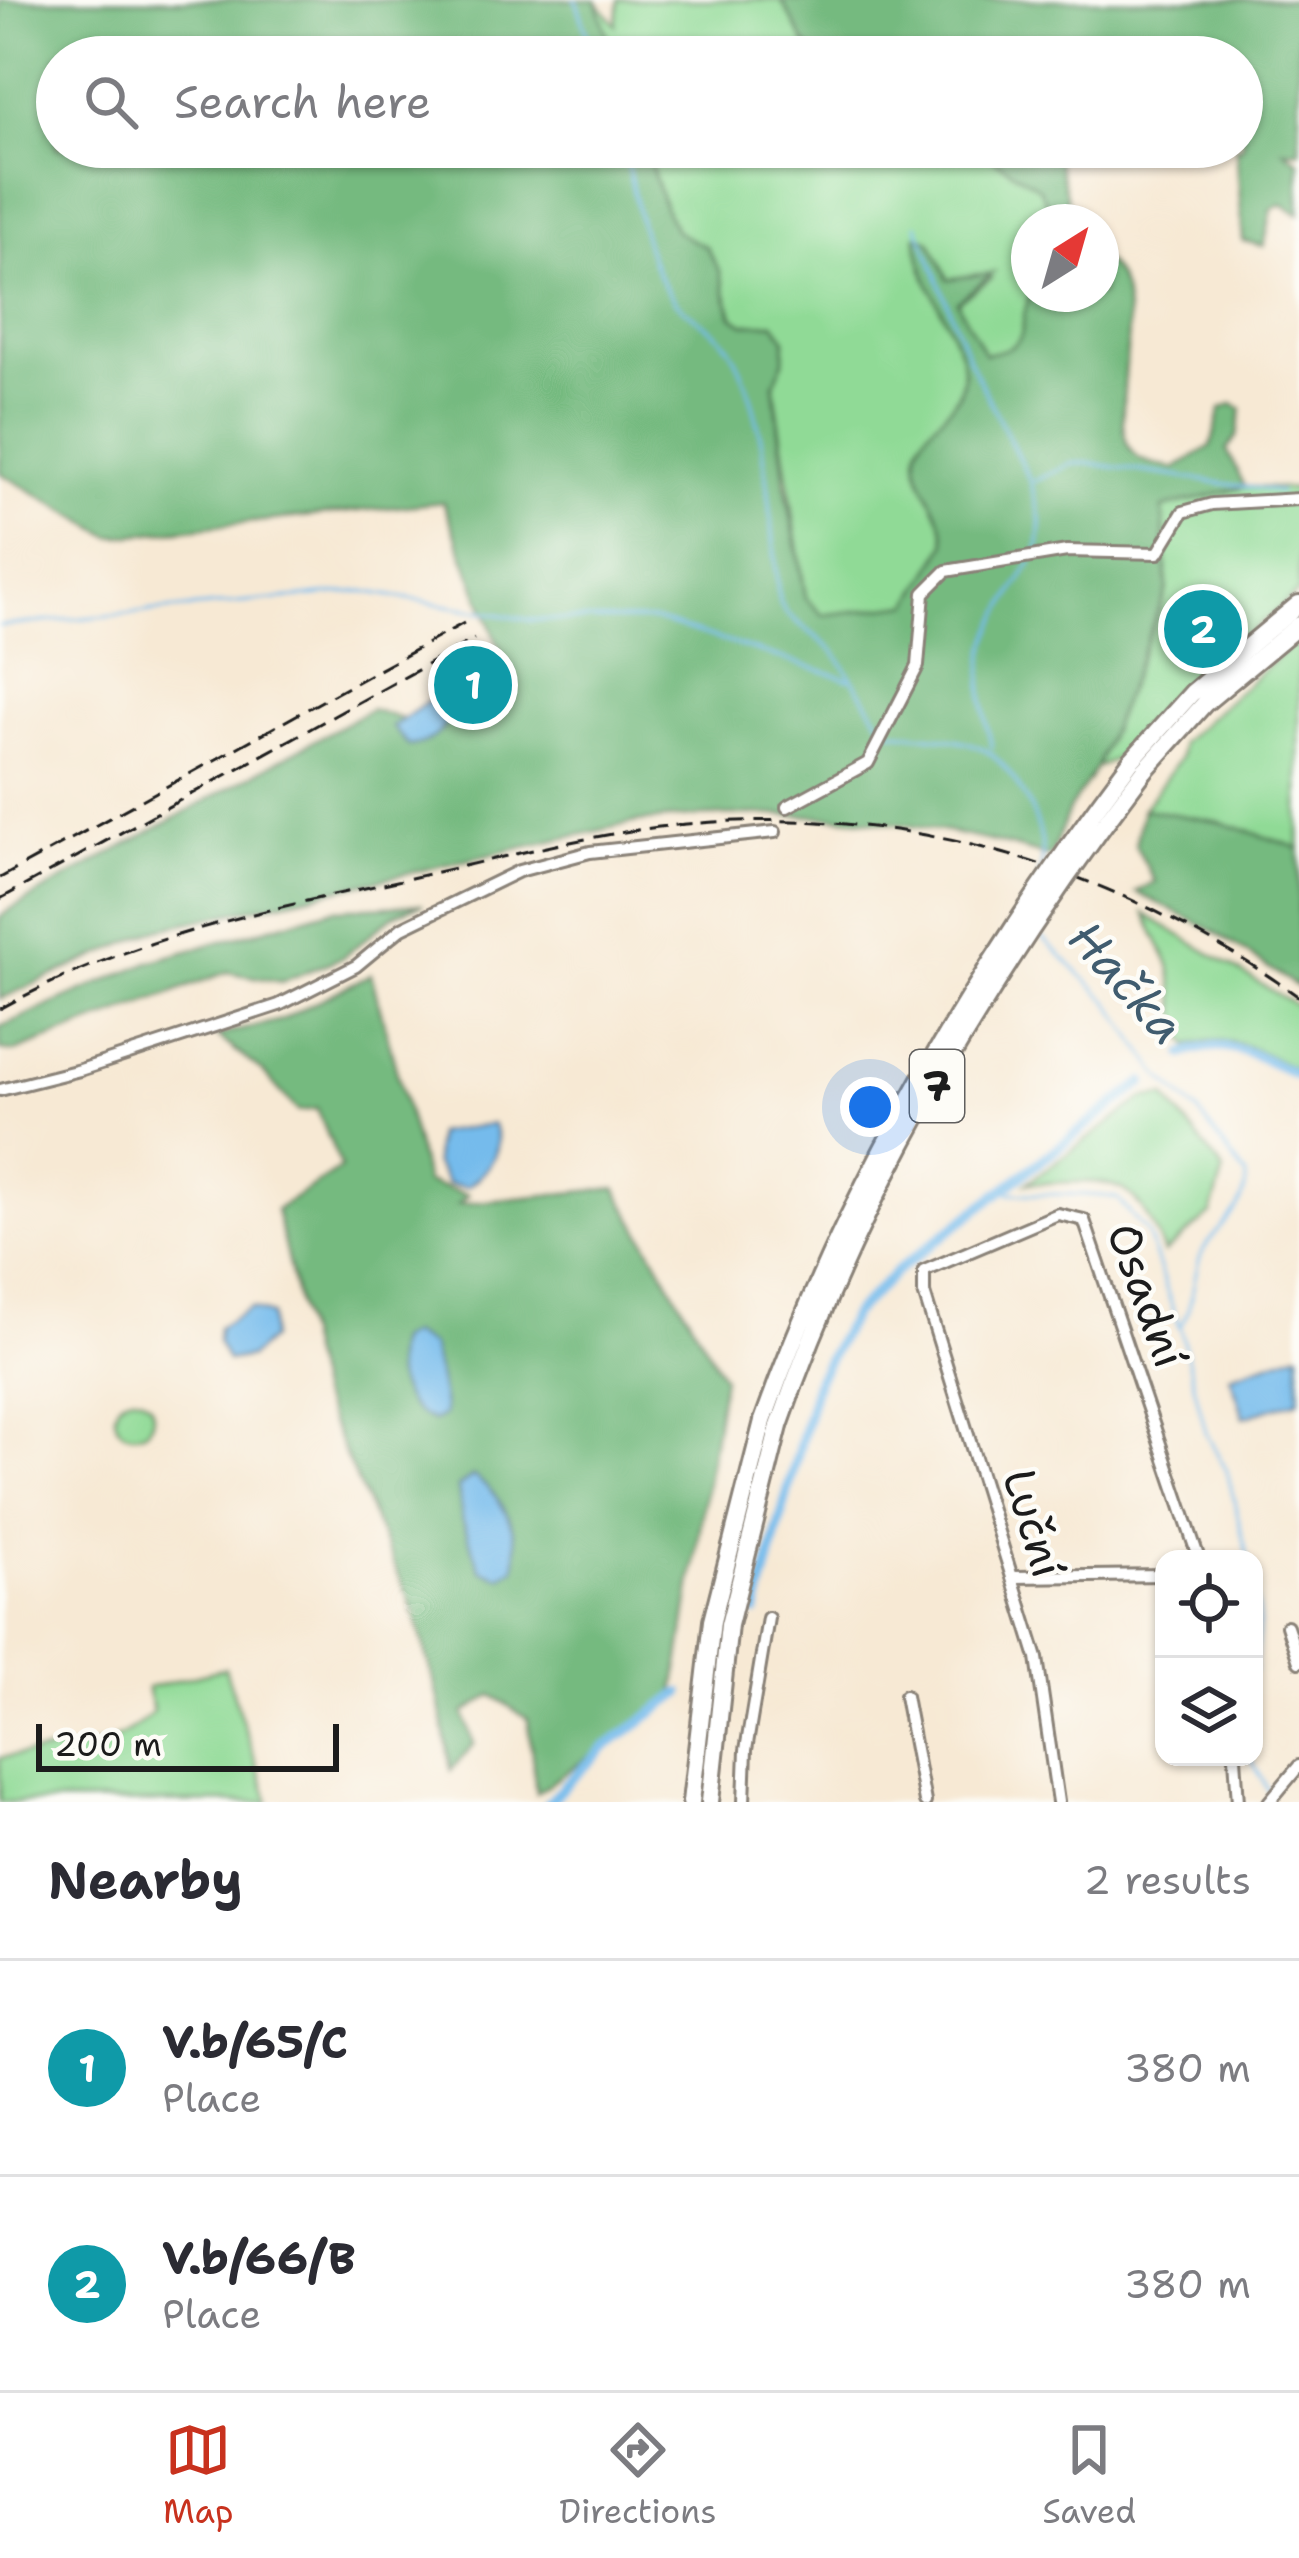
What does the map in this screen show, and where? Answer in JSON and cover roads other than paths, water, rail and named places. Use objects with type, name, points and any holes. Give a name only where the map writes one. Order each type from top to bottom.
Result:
[{"type":"highway","name":"7","points":[[692,1802],[712,1622],[771,1424],[931,1096],[1137,766],[1192,693],[1299,604]]},
{"type":"highway","name":"7","points":[[1137,766],[1299,625]]},
{"type":"highway","name":"7","points":[[710,1802],[732,1607],[771,1424]]},
{"type":"street","points":[[787,807],[868,763],[918,666],[924,593],[946,571],[1067,551],[1157,553],[1183,512],[1212,504],[1299,499]]},
{"type":"street","points":[[0,1090],[80,1070],[279,1005],[356,966],[402,928],[519,871],[590,852],[775,832]]},
{"type":"street","name":"Osadní","points":[[923,1271],[1058,1214],[1084,1220],[1196,1550]]},
{"type":"street","name":"Luční","points":[[923,1271],[924,1293],[1037,1658],[1058,1802]]},
{"type":"street","points":[[1014,1577],[1155,1575]]},
{"type":"street","points":[[744,1802],[753,1696],[768,1618]]},
{"type":"street","points":[[1288,1626],[1299,1662]]},
{"type":"street","points":[[905,1696],[925,1802]]},
{"type":"street","points":[[1236,1766],[1238,1802]]},
{"type":"street","points":[[1269,1802],[1282,1793],[1299,1766]]},
{"type":"water","points":[[443,691],[450,699],[445,725],[434,737],[409,746],[392,727]]},
{"type":"water","points":[[492,1124],[497,1142],[488,1167],[467,1187],[448,1184],[434,1163],[436,1133]]},
{"type":"water","points":[[250,1308],[271,1315],[270,1339],[250,1357],[227,1361],[217,1341],[218,1328]]},
{"type":"water","points":[[410,1334],[431,1346],[444,1410],[434,1421],[413,1409],[396,1377],[397,1341]]},
{"type":"water","points":[[1299,1352],[1299,1400],[1244,1417],[1230,1375]]},
{"type":"water","points":[[473,1476],[493,1493],[512,1529],[515,1568],[501,1577],[481,1570],[462,1519],[458,1487]]},
{"type":"waterway","name":"Hačka","points":[[576,0],[588,36]]},
{"type":"waterway","name":"Hačka","points":[[628,168],[648,249],[664,286],[682,308],[726,343],[744,376],[761,438],[779,601],[786,613],[834,651],[882,724]]},
{"type":"waterway","points":[[917,225],[970,362],[1030,480]]},
{"type":"waterway","points":[[1038,554],[1041,521],[1031,483],[1071,464],[1280,492]]},
{"type":"waterway","points":[[992,748],[982,690],[986,649],[1002,611],[1032,562]]},
{"type":"waterway","points":[[0,626],[363,591],[530,620],[655,620],[849,679]]},
{"type":"waterway","name":"Hačka","points":[[889,731],[973,744],[1001,763],[1037,823],[1042,850],[1038,878]]},
{"type":"waterway","name":"Hačka","points":[[1038,933],[1109,1002],[1158,1074],[1198,1112],[1246,1176],[1241,1201],[1204,1249],[1180,1327],[1206,1433],[1227,1471],[1246,1550]]},
{"type":"waterway","points":[[1184,1054],[1229,1048],[1299,1076]]},
{"type":"waterway","points":[[756,1612],[817,1380],[853,1314],[899,1269],[1144,1082]]},
{"type":"waterway","points":[[1001,1192],[1117,1198],[1147,1233],[1179,1327]]},
{"type":"waterway","points":[[548,1802],[604,1748],[681,1693]]},
{"type":"waterway","name":"Hačka","points":[[1255,1766],[1269,1792]]},
{"type":"railway","points":[[0,878],[464,623]]},
{"type":"railway","points":[[0,899],[474,639]]},
{"type":"railway","points":[[0,1009],[95,964],[243,916],[577,841],[726,821],[814,822],[900,831],[984,848],[1067,874],[1147,907],[1225,948],[1299,997]]},
{"type":"place","name":"V.b/66/B","points":[[1203,629]]},
{"type":"place","name":"V.b/65/C","points":[[473,685]]}]
